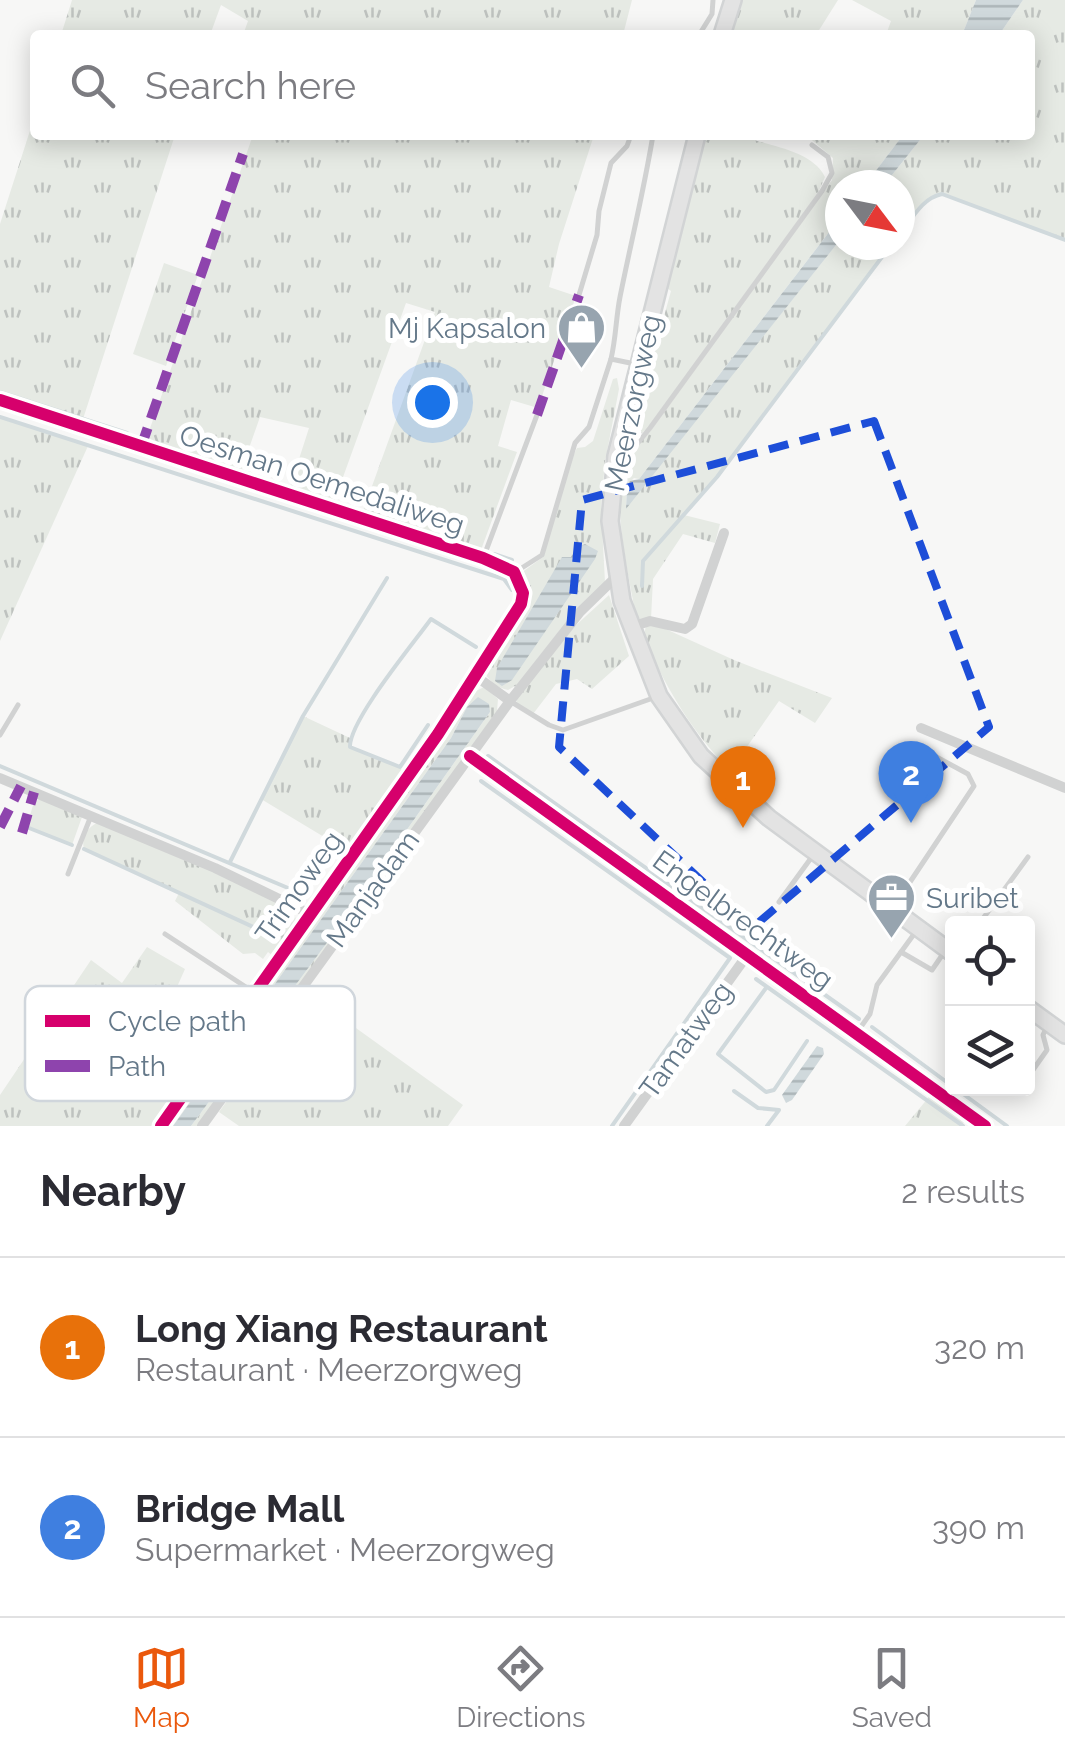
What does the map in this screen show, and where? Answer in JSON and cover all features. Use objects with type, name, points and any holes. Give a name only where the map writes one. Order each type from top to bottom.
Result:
[{"type":"main road","points":[[724,30],[733,0]]},
{"type":"main road","name":"Meerzorgweg","points":[[696,140],[616,456],[610,521],[616,576],[658,696],[701,756],[769,818],[945,947]]},
{"type":"main road","points":[[1035,1013],[1059,1028]]},
{"type":"street","name":"Oesman Oemedaliweg","points":[[0,400],[482,558],[514,572]]},
{"type":"street","points":[[632,627],[650,621],[685,629],[692,624],[724,533]]},
{"type":"street","points":[[507,698],[480,678],[520,604],[523,593],[514,572]]},
{"type":"street","name":"Manjadam","points":[[303,986],[470,756],[507,698],[616,576]]},
{"type":"street","name":"Trimoweg","points":[[259,986],[480,678]]},
{"type":"street","points":[[920,728],[1065,788]]},
{"type":"street","name":"Engelbrechtweg","points":[[470,756],[985,1126]]},
{"type":"street","points":[[0,778],[215,868],[310,914]]},
{"type":"street","name":"Tamatweg","points":[[624,1126],[748,954]]},
{"type":"street","name":"Trimoweg","points":[[161,1126],[178,1101]]},
{"type":"street","name":"Manjadam","points":[[202,1126],[220,1101]]},
{"type":"lane","points":[[702,30],[712,14],[713,0]]},
{"type":"lane","points":[[580,296],[611,163],[629,140]]},
{"type":"lane","points":[[514,572],[542,555],[575,443],[589,427],[611,358],[651,140]]},
{"type":"lane","points":[[616,456],[637,444],[650,428],[822,191],[832,173],[828,157],[812,145]]},
{"type":"lane","points":[[611,358],[638,365]]},
{"type":"lane","points":[[482,558],[537,415]]},
{"type":"lane","points":[[507,698],[563,730],[658,696]]},
{"type":"lane","points":[[0,735],[18,704]]},
{"type":"lane","points":[[892,908],[974,786],[968,774],[931,754]]},
{"type":"lane","points":[[68,874],[90,816]]},
{"type":"lane","points":[[779,902],[816,852]]},
{"type":"lane","points":[[985,916],[1028,857]]},
{"type":"lane","points":[[857,1032],[870,1014],[877,986],[919,928]]},
{"type":"lane","points":[[165,934],[243,986]]},
{"type":"lane","points":[[901,952],[932,970],[945,956]]},
{"type":"lane","points":[[1035,1068],[1048,1050],[1043,1035],[1059,1028]]},
{"type":"highlighted area","points":[[874,421],[989,727],[752,928],[559,747],[582,500]]},
{"type":"green space","points":[[72,0],[632,0],[624,30],[245,30],[248,21],[221,5],[212,30],[63,30]]},
{"type":"green space","points":[[739,0],[838,0],[819,30],[730,30]]},
{"type":"green space","points":[[852,0],[976,0],[964,30],[888,30],[891,21]]},
{"type":"green space","points":[[1023,0],[1065,0],[1065,240],[942,194],[923,204],[915,214],[915,170],[896,170],[920,140],[1035,140],[1035,30],[1002,30]]},
{"type":"green space","points":[[30,131],[30,140],[173,140],[83,419],[0,392],[0,224]]},
{"type":"green space","points":[[251,140],[592,140],[549,287],[576,296],[538,408],[511,400],[498,446],[517,452],[481,550],[363,511],[435,312],[406,303],[334,502],[290,487],[309,428],[260,417],[241,471],[152,442],[148,434]]},
{"type":"green space","points":[[701,140],[754,140],[782,148],[812,162],[825,177],[818,193],[647,429],[634,439],[631,436],[671,291],[667,288],[695,179],[691,176]]},
{"type":"green space","points":[[812,140],[899,140],[876,170],[832,170],[833,158]]},
{"type":"green space","points":[[825,190],[825,237],[639,479],[634,478],[627,485],[626,507],[825,259],[880,260],[717,477],[684,515],[720,524],[715,543],[683,534],[653,579],[651,619],[641,620],[636,615],[625,558],[619,491],[626,458],[652,429]]},
{"type":"green space","points":[[164,263],[198,275],[166,366],[133,354]]},
{"type":"green space","points":[[617,378],[619,389],[601,507],[605,582],[574,612],[517,685],[504,689],[490,680],[484,669],[525,586],[521,573],[543,557],[573,456],[577,448],[593,441],[613,379]]},
{"type":"green space","points":[[0,417],[88,446],[0,641]]},
{"type":"green space","points":[[609,595],[629,656],[592,689],[577,679],[556,684],[533,714],[516,703],[574,627]]},
{"type":"green space","points":[[646,625],[659,626],[832,698],[815,723],[779,701],[730,771],[670,691],[644,636]]},
{"type":"green space","points":[[484,687],[498,699],[497,711],[300,986],[295,986],[490,712],[467,707],[451,738],[273,986],[264,986],[463,703]]},
{"type":"green space","points":[[303,716],[350,738],[351,748],[406,771],[349,852],[261,799]]},
{"type":"green space","points":[[40,799],[82,817],[72,845],[29,828],[34,802]]},
{"type":"green space","points":[[97,823],[206,868],[293,910],[297,923],[273,956],[268,952],[263,959],[255,953],[243,954],[175,901],[179,893],[84,849],[86,834]]},
{"type":"green space","points":[[147,947],[185,969],[177,986],[73,986],[91,960],[122,983]]},
{"type":"green space","points":[[355,1027],[463,1105],[448,1126],[239,1126],[219,1112],[227,1101],[355,1101]]},
{"type":"green space","points":[[25,1058],[25,1101],[174,1101],[156,1126],[0,1126],[0,1095]]},
{"type":"green space","points":[[933,1092],[968,1117],[961,1126],[905,1126]]},
{"type":"green space","points":[[184,1101],[191,1101],[173,1126],[166,1126]]},
{"type":"green space","points":[[210,1101],[217,1101],[199,1126],[191,1126]]},
{"type":"shaded area","points":[[976,0],[1023,0],[1002,30],[964,30]]},
{"type":"shaded area","points":[[899,140],[920,140],[896,170],[876,170]]},
{"type":"shaded area","points":[[825,237],[825,259],[626,509],[627,486],[639,479]]},
{"type":"shaded area","points":[[585,544],[598,551],[595,559],[512,680],[502,686],[495,681],[497,668],[562,557],[571,557],[576,548]]},
{"type":"shaded area","points":[[478,697],[489,704],[490,712],[295,986],[273,986],[451,738],[467,707]]},
{"type":"shaded area","points":[[817,1046],[823,1048],[824,1054],[786,1103],[782,1095]]},
{"type":"shaded area","points":[[191,1101],[210,1101],[191,1126],[173,1126]]},
{"type":"waterway","points":[[915,214],[923,204],[942,194],[1065,240]]},
{"type":"waterway","points":[[642,586],[643,561],[717,477],[880,260]]},
{"type":"waterway","points":[[0,392],[127,433]]},
{"type":"waterway","points":[[0,417],[504,579],[512,590]]},
{"type":"waterway","points":[[152,442],[477,549]]},
{"type":"waterway","points":[[494,554],[512,560]]},
{"type":"waterway","points":[[230,862],[303,716],[387,578]]},
{"type":"waterway","points":[[428,725],[400,767],[350,747],[352,735],[370,702],[431,619],[476,647]]},
{"type":"waterway","points":[[488,756],[859,1019]]},
{"type":"waterway","points":[[0,766],[307,896]]},
{"type":"waterway","points":[[481,781],[730,958],[612,1126]]},
{"type":"waterway","points":[[29,828],[72,845]]},
{"type":"waterway","points":[[84,849],[275,937]]},
{"type":"waterway","points":[[756,979],[963,1126]]},
{"type":"waterway","points":[[766,988],[718,1054],[766,1092],[774,1090],[807,1041]]},
{"type":"waterway","points":[[872,1027],[945,1081]]},
{"type":"waterway","points":[[734,1091],[758,1108],[779,1110],[767,1126]]},
{"type":"waterway","points":[[966,1096],[1007,1126]]},
{"type":"marked path","points":[[141,447],[243,154]]},
{"type":"marked path","points":[[537,415],[579,295]]},
{"type":"marked path","points":[[0,827],[21,786]]},
{"type":"marked path","points":[[22,833],[34,792]]},
{"type":"cycle path","points":[[0,400],[483,558],[514,572],[523,593],[521,604],[438,734],[260,986]]},
{"type":"cycle path","points":[[470,756],[985,1126]]},
{"type":"cycle path","points":[[161,1126],[179,1101]]},
{"type":"place","name":"Mj Kapsalon","points":[[581,370]]},
{"type":"place","name":"Bridge Mall","points":[[911,823]]},
{"type":"place","name":"Long Xiang Restaurant","points":[[743,828]]},
{"type":"place","name":"Suribet","points":[[891,940]]}]
